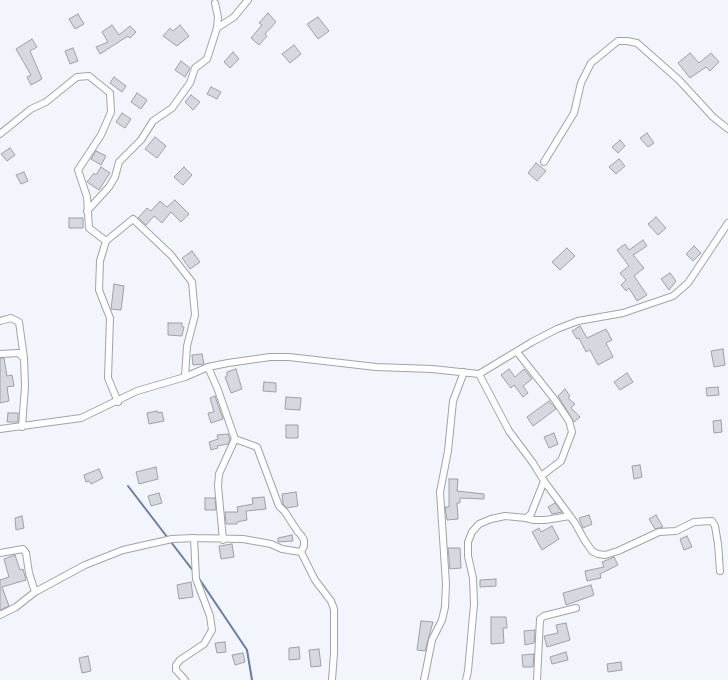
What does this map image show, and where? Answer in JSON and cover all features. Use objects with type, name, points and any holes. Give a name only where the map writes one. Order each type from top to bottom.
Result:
[{"type":"street","points":[[217,28],[234,17],[248,0]]},
{"type":"street","points":[[87,211],[109,187],[115,177],[118,162],[141,140],[152,121],[172,108],[190,83],[195,68],[207,59],[217,28],[218,17],[215,3]]},
{"type":"street","points":[[544,162],[574,113],[581,83],[590,62],[618,41],[627,41],[637,44],[679,80],[713,117],[728,130]]},
{"type":"street","points":[[0,134],[77,77],[89,76],[110,93],[111,112],[101,135],[78,170],[87,197],[89,228],[106,241]]},
{"type":"street","points":[[118,402],[108,378],[110,318],[99,290],[100,261],[106,241],[133,219],[171,255],[192,282],[195,315],[187,346],[185,377]]},
{"type":"street","points":[[0,429],[81,418],[118,402],[138,391],[185,377],[208,367],[270,357],[289,357],[376,367],[432,369],[479,374],[544,336],[578,322],[622,314],[673,296],[688,283],[728,223]]},
{"type":"street","points":[[0,320],[11,318],[19,322],[24,358],[25,386],[22,427]]},
{"type":"street","points":[[517,352],[555,400],[569,421],[572,432],[561,462],[543,479],[531,514],[526,518]]},
{"type":"street","points":[[0,354],[18,353],[24,358]]},
{"type":"street","points":[[208,367],[218,390],[235,440],[219,474],[218,486],[223,540]]},
{"type":"street","points":[[424,680],[432,640],[442,620],[445,607],[446,584],[440,492],[449,445],[453,401],[464,372]]},
{"type":"street","points":[[479,374],[509,431],[570,516],[592,551],[605,555],[633,545],[659,532],[676,531],[694,522],[712,521],[715,526],[718,544],[720,571]]},
{"type":"street","points":[[235,440],[257,447],[279,506],[285,512],[304,540],[304,546],[301,552]]},
{"type":"street","points":[[466,680],[474,604],[473,578],[468,556],[468,542],[472,532],[479,524],[505,516],[545,520],[570,516]]},
{"type":"street","points":[[0,615],[16,607],[35,592],[85,565],[135,546],[172,538],[223,540],[244,539],[271,544],[282,549],[301,552]]},
{"type":"street","points":[[185,680],[176,670],[176,665],[180,660],[204,644],[212,630],[210,616],[196,579],[194,538]]},
{"type":"street","points":[[0,553],[23,549],[26,553],[29,573],[35,592]]},
{"type":"street","points":[[301,552],[315,580],[331,601],[334,609],[334,653],[332,680]]},
{"type":"street","points":[[537,680],[540,619],[544,616],[576,608]]},
{"type":"building","points":[[268,13],[276,22],[265,34],[267,36],[259,45],[251,38],[262,25],[259,23]]},
{"type":"building","points":[[78,14],[84,24],[75,29],[69,19]]},
{"type":"building","points":[[318,17],[329,31],[318,39],[307,24]]},
{"type":"building","points":[[112,25],[119,35],[130,26],[136,32],[130,38],[128,36],[100,54],[96,47],[108,42],[102,32]]},
{"type":"building","points":[[180,25],[189,36],[177,46],[163,36],[170,28],[173,31]]},
{"type":"building","points":[[32,39],[37,47],[30,51],[42,79],[31,85],[27,77],[31,75],[16,49]]},
{"type":"building","points":[[294,45],[301,54],[290,63],[282,54]]},
{"type":"building","points":[[73,48],[78,61],[70,64],[65,51]]},
{"type":"building","points":[[233,52],[239,59],[230,68],[224,62]]},
{"type":"building","points":[[690,53],[699,63],[711,53],[719,62],[710,71],[706,67],[690,78],[678,63]]},
{"type":"building","points":[[181,61],[190,68],[185,77],[175,70]]},
{"type":"building","points":[[114,77],[126,86],[122,92],[110,83]]},
{"type":"building","points":[[211,87],[221,92],[217,99],[207,94]]},
{"type":"building","points":[[137,93],[147,100],[141,109],[131,102]]},
{"type":"building","points":[[191,95],[200,102],[193,110],[185,102]]},
{"type":"building","points":[[122,113],[131,119],[125,128],[116,122]]},
{"type":"building","points":[[647,133],[654,143],[648,147],[640,138]]},
{"type":"building","points":[[155,137],[166,146],[157,158],[145,149]]},
{"type":"building","points":[[620,140],[625,146],[618,153],[612,147]]},
{"type":"building","points":[[10,148],[15,155],[7,161],[1,154]]},
{"type":"building","points":[[96,151],[106,156],[101,165],[91,159]]},
{"type":"building","points":[[619,159],[625,166],[616,174],[609,167]]},
{"type":"building","points":[[536,163],[546,171],[537,181],[528,173]]},
{"type":"building","points":[[101,167],[110,173],[99,190],[87,182],[94,173],[96,175]]},
{"type":"building","points":[[184,167],[192,175],[183,185],[174,177]]},
{"type":"building","points":[[24,172],[28,181],[21,184],[16,175]]},
{"type":"building","points":[[175,200],[189,214],[181,222],[171,212],[162,223],[154,216],[146,225],[138,218],[147,208],[151,211],[160,201],[167,207]]},
{"type":"building","points":[[656,217],[666,228],[658,235],[648,224]]},
{"type":"building","points":[[69,218],[83,218],[83,228],[69,228]]},
{"type":"building","points":[[643,240],[647,246],[633,255],[644,268],[634,276],[647,295],[637,301],[629,288],[626,291],[621,285],[626,280],[620,273],[629,266],[617,250],[625,244],[629,250]]},
{"type":"building","points":[[694,246],[701,253],[693,261],[686,254]]},
{"type":"building","points":[[567,248],[575,256],[560,270],[552,262]]},
{"type":"building","points":[[192,251],[200,262],[190,269],[182,258]]},
{"type":"building","points":[[670,273],[676,281],[669,290],[661,279]]},
{"type":"building","points":[[114,284],[124,286],[121,310],[111,309]]},
{"type":"building","points":[[168,323],[182,323],[182,327],[184,327],[182,336],[168,335]]},
{"type":"building","points":[[580,326],[587,338],[606,329],[612,340],[606,343],[613,357],[598,365],[590,350],[586,352],[579,338],[577,339],[572,331]]},
{"type":"building","points":[[723,349],[725,365],[714,367],[711,351]]},
{"type":"building","points":[[202,354],[204,364],[193,365],[192,355]]},
{"type":"building","points":[[0,358],[4,358],[7,376],[12,375],[14,386],[7,387],[9,401],[0,403]]},
{"type":"building","points":[[236,369],[242,389],[231,393],[225,377],[227,376],[227,372]]},
{"type":"building","points":[[509,369],[515,377],[524,369],[532,379],[523,386],[528,393],[523,397],[514,385],[511,388],[501,375]]},
{"type":"building","points":[[627,373],[633,382],[620,390],[614,382]]},
{"type":"building","points":[[264,382],[276,383],[276,392],[263,391]]},
{"type":"building","points":[[718,387],[719,395],[707,396],[706,388]]},
{"type":"building","points":[[565,389],[570,396],[568,398],[575,404],[571,408],[580,417],[574,422],[558,396]]},
{"type":"building","points":[[215,396],[223,419],[211,423],[208,413],[214,412],[210,398]]},
{"type":"building","points":[[286,397],[301,398],[300,410],[285,409]]},
{"type":"building","points":[[549,401],[556,409],[533,426],[527,417]]},
{"type":"building","points":[[157,411],[158,413],[162,412],[164,421],[149,424],[147,413]]},
{"type":"building","points":[[8,413],[18,413],[18,422],[7,422]]},
{"type":"building","points":[[721,420],[722,432],[714,433],[713,421]]},
{"type":"building","points":[[286,425],[298,425],[298,438],[286,438]]},
{"type":"building","points":[[554,433],[558,444],[549,448],[544,437]]},
{"type":"building","points":[[228,434],[230,440],[228,444],[217,446],[218,448],[211,450],[209,442],[218,439],[217,435]]},
{"type":"building","points":[[640,465],[642,477],[634,479],[632,466]]},
{"type":"building","points":[[156,467],[158,479],[139,484],[136,472]]},
{"type":"building","points":[[99,469],[103,478],[91,484],[89,481],[86,482],[84,475]]},
{"type":"building","points":[[449,479],[458,479],[457,491],[484,494],[484,499],[460,498],[460,503],[457,503],[458,519],[447,520],[445,507],[449,507]]},
{"type":"building","points":[[296,492],[298,506],[287,508],[283,504],[282,494]]},
{"type":"building","points":[[159,493],[162,503],[151,506],[148,496]]},
{"type":"building","points":[[264,497],[266,509],[246,511],[247,520],[237,522],[237,524],[226,524],[225,512],[238,512],[237,507],[253,504],[252,498]]},
{"type":"building","points":[[205,498],[215,498],[216,510],[205,510]]},
{"type":"building","points":[[555,503],[562,512],[552,514],[548,507]]},
{"type":"building","points":[[589,515],[592,524],[583,528],[579,518]]},
{"type":"building","points":[[656,515],[663,527],[655,529],[649,519]]},
{"type":"building","points":[[22,516],[24,528],[16,530],[15,518]]},
{"type":"building","points":[[552,526],[559,539],[542,550],[532,532],[539,528],[541,532]]},
{"type":"building","points":[[292,535],[293,541],[278,542],[278,538]]},
{"type":"building","points":[[687,536],[692,547],[684,550],[680,539]]},
{"type":"building","points":[[232,544],[234,557],[221,559],[219,546]]},
{"type":"building","points":[[448,548],[460,548],[461,568],[450,569]]},
{"type":"building","points":[[15,555],[20,570],[23,569],[26,580],[2,587],[9,606],[0,610],[0,580],[9,577],[4,559]]},
{"type":"building","points":[[614,557],[618,565],[600,574],[601,578],[587,581],[585,571],[604,567],[602,562]]},
{"type":"building","points":[[496,579],[496,586],[480,587],[480,580]]},
{"type":"building","points":[[191,582],[193,597],[179,599],[177,585]]},
{"type":"building","points":[[591,585],[594,595],[566,605],[563,593]]},
{"type":"building","points":[[491,617],[506,617],[507,628],[503,628],[504,643],[491,644]]},
{"type":"building","points":[[421,621],[433,622],[425,651],[417,650]]},
{"type":"building","points":[[566,623],[570,640],[547,647],[544,636],[558,633],[556,625]]},
{"type":"building","points":[[535,630],[534,643],[525,645],[524,631]]},
{"type":"building","points":[[225,642],[226,652],[217,653],[215,643]]},
{"type":"building","points":[[299,647],[300,659],[289,660],[289,648]]},
{"type":"building","points":[[319,649],[321,666],[311,667],[309,650]]},
{"type":"building","points":[[566,652],[568,660],[552,664],[550,657]]},
{"type":"building","points":[[243,653],[245,662],[235,665],[232,655]]},
{"type":"building","points":[[534,654],[533,667],[523,667],[522,655]]},
{"type":"building","points":[[88,656],[91,671],[82,673],[79,658]]},
{"type":"building","points":[[621,662],[622,670],[608,672],[607,664]]},
{"type":"waterway","points":[[128,486],[194,572]]},
{"type":"waterway","points":[[198,577],[247,650],[252,680]]}]
